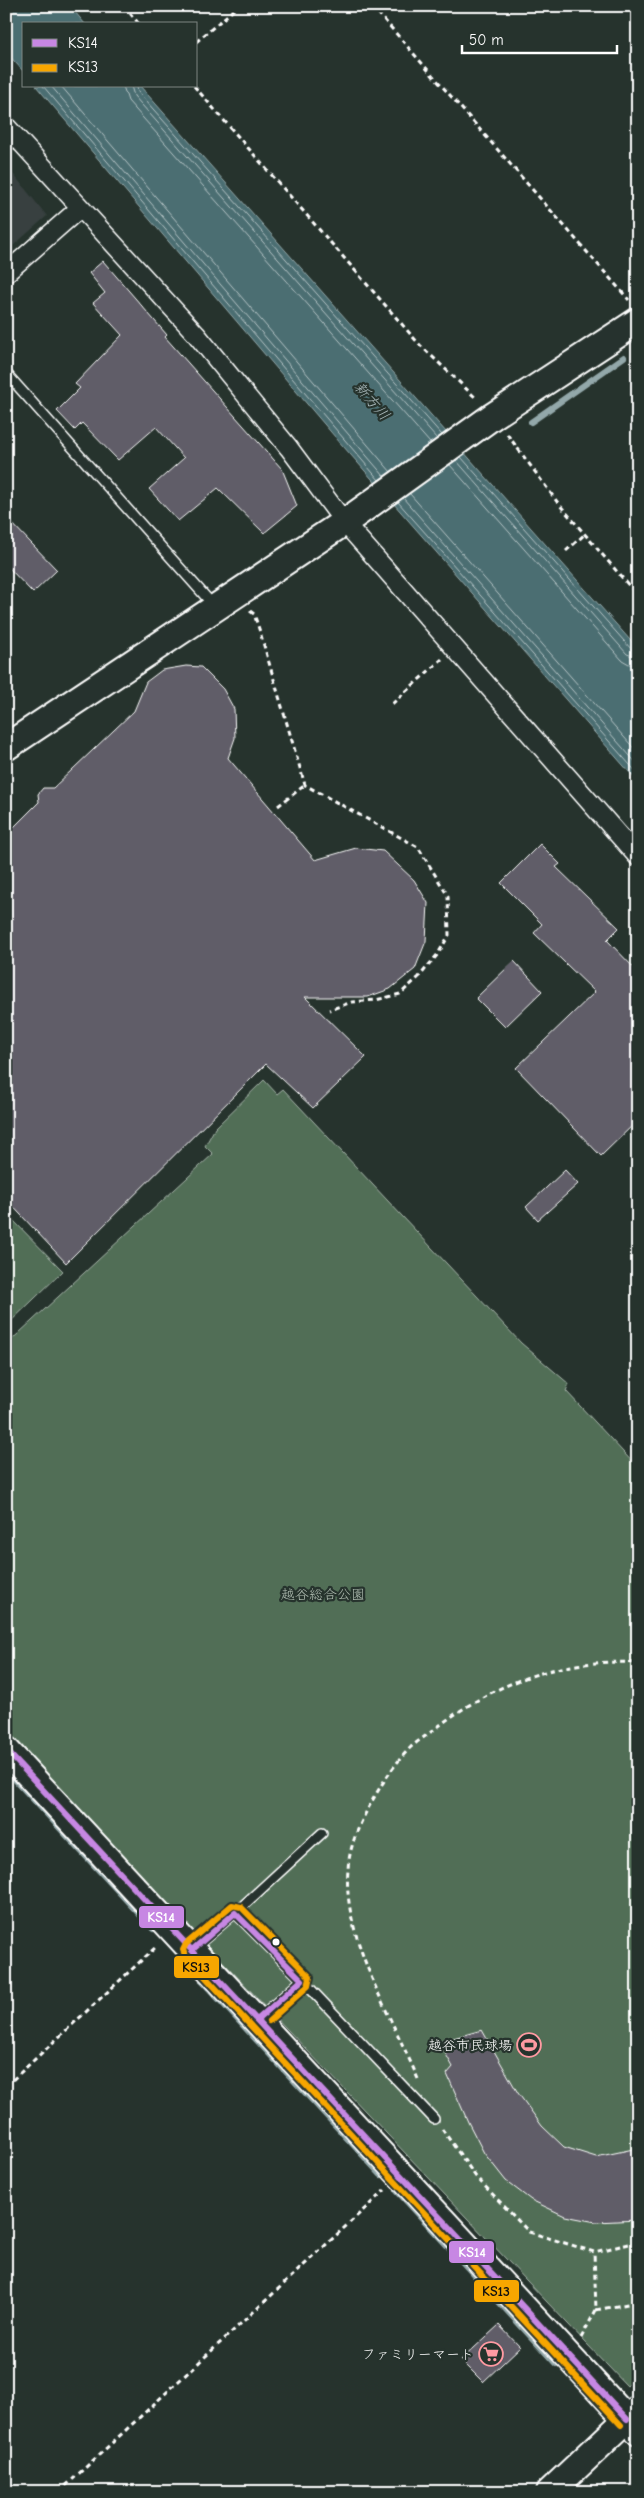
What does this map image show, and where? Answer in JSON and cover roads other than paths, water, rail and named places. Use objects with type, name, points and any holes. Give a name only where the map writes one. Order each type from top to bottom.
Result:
[{"type":"street","points":[[6,126],[196,334],[455,647],[638,857]]},
{"type":"street","points":[[6,272],[80,208]]},
{"type":"street","points":[[6,747],[350,518],[634,312]]},
{"type":"street","points":[[6,1750],[570,2358],[634,2420],[550,2492]]},
{"type":"lane","points":[[6,373],[216,608]]},
{"type":"lane","points":[[192,1950],[322,1833]]},
{"type":"lane","points":[[235,1912],[434,2119]]},
{"type":"lane","points":[[257,2020],[302,1980]]},
{"type":"water","points":[[6,6],[70,6],[83,22],[22,22],[22,70],[6,52]]},
{"type":"water","name":"新方川","points":[[38,88],[142,88],[638,649],[638,782],[336,438]]},
{"type":"waterway","points":[[531,422],[624,357]]},
{"type":"waterway","points":[[6,1770],[153,1929]]},
{"type":"waterway","points":[[202,1981],[381,2175]]},
{"type":"waterway","points":[[397,2191],[556,2364]]},
{"type":"place","name":"越谷市民球場","points":[[529,2045]]},
{"type":"place","name":"ファミリーマート","points":[[491,2354]]},
{"type":"park label","name":"越谷総合公園","points":[[323,1594]]}]
